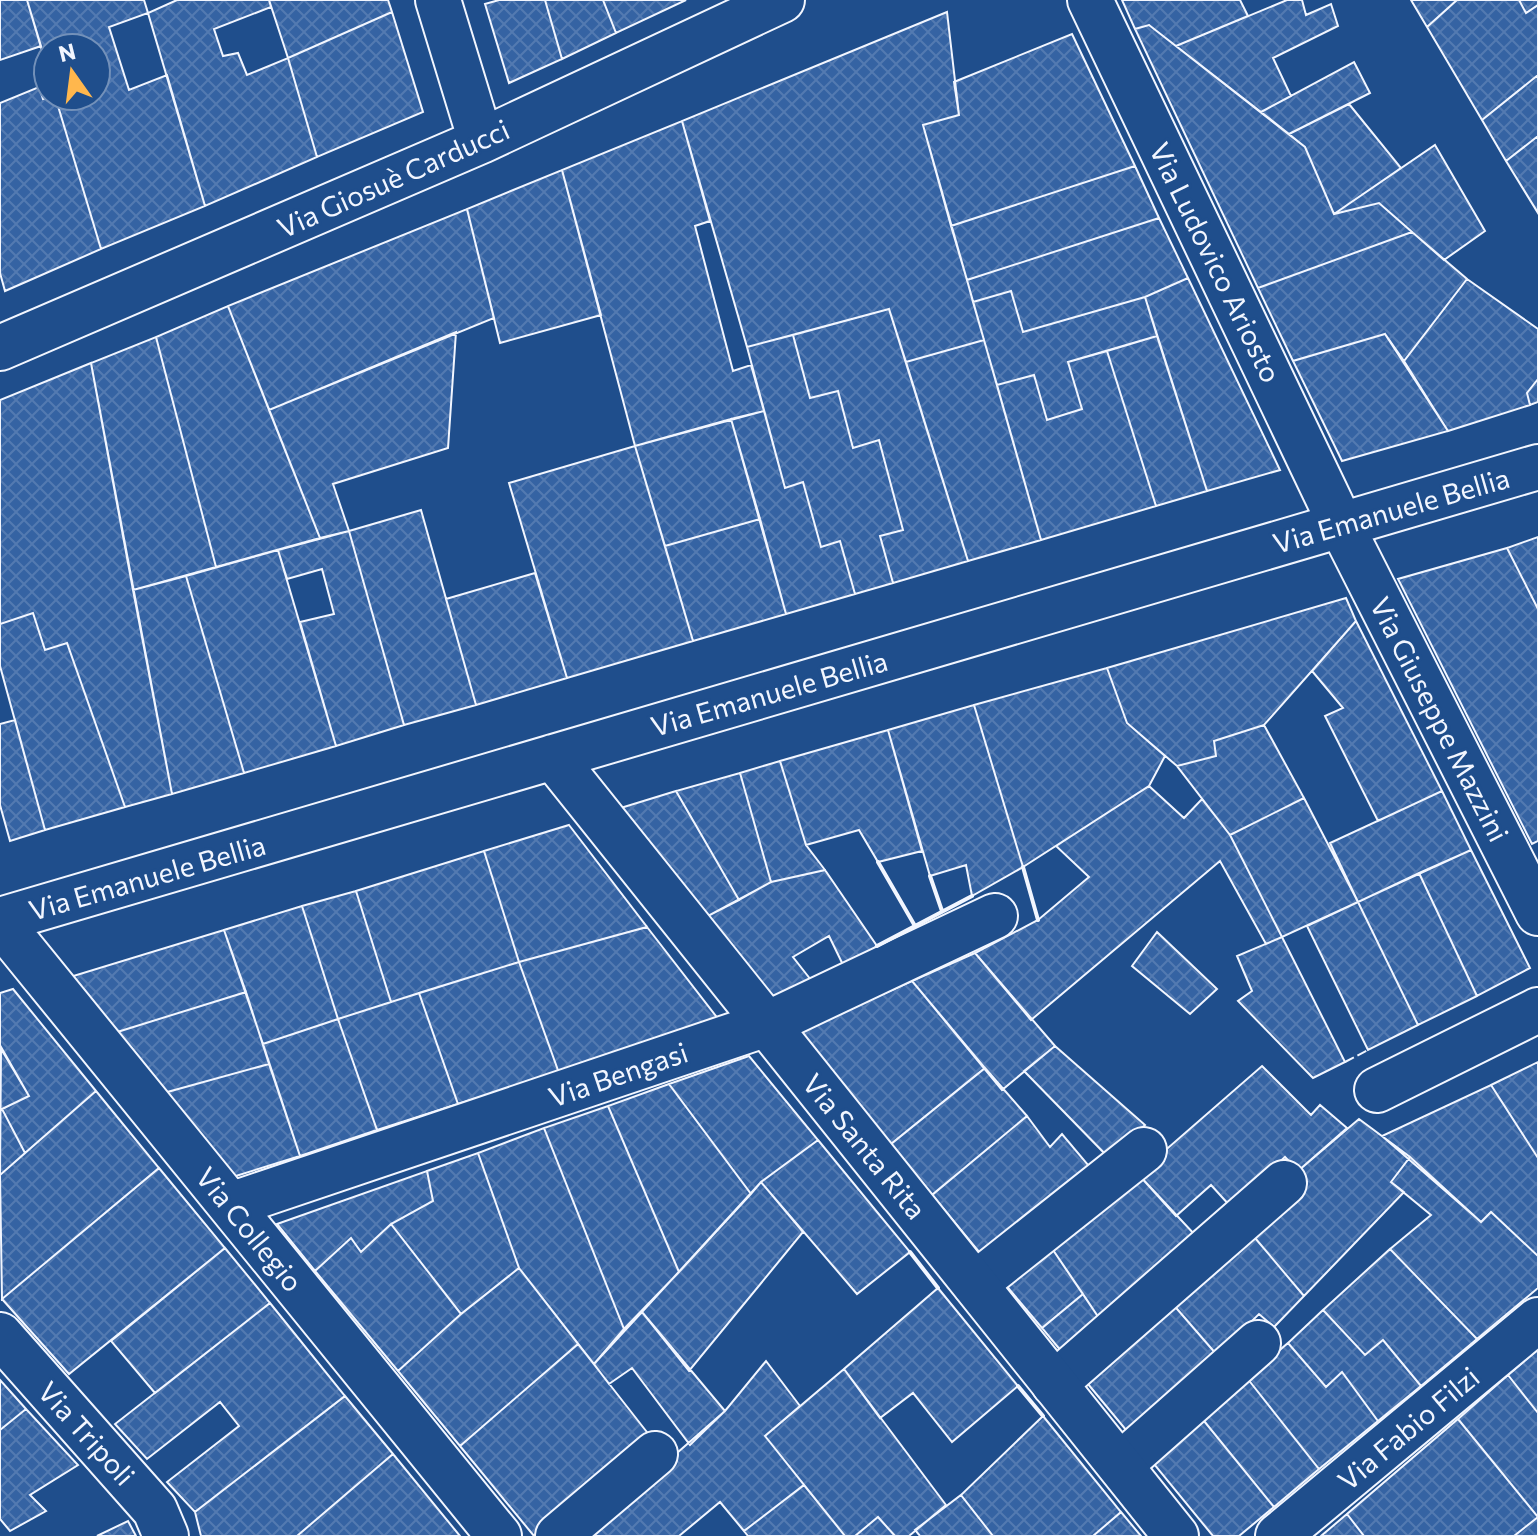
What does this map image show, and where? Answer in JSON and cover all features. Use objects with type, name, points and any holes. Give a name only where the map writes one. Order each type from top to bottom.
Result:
[{"type":"street","points":[[438,0],[481,141]]},
{"type":"street","name":"Via Giosuè Carducci","points":[[0,348],[481,141],[782,0]]},
{"type":"street","name":"Via Ludovico Ariosto","points":[[1090,0],[1341,525]]},
{"type":"street","name":"Via Emanuele Bellia","points":[[0,921],[1538,467]]},
{"type":"street","name":"Via Giuseppe Mazzini","points":[[1341,525],[1538,913]]},
{"type":"street","name":"Via Santa Rita","points":[[553,757],[1176,1536]]},
{"type":"street","name":"Via Bengasi","points":[[230,1205],[767,1024],[995,916]]},
{"type":"street","name":"Via Collegio","points":[[0,921],[499,1536]]},
{"type":"street","points":[[1377,1090],[1538,1010]]},
{"type":"street","points":[[975,1284],[1144,1150]]},
{"type":"street","points":[[1054,1384],[1284,1183]]},
{"type":"street","name":"Via Fabio Filzi","points":[[1278,1536],[1538,1320]]},
{"type":"street","name":"Via Tripoli","points":[[0,1335],[155,1510],[166,1536]]},
{"type":"street","points":[[1120,1465],[1258,1343]]},
{"type":"street","points":[[558,1536],[655,1454]]},
{"type":"building","points":[[0,0],[27,0],[37,32],[32,32],[32,49],[0,60]]},
{"type":"building","points":[[27,0],[144,0],[148,13],[109,27],[111,32],[36,32]]},
{"type":"building","points":[[177,0],[269,0],[271,7],[214,29],[223,56],[238,53],[247,75],[288,58],[317,157],[205,206],[148,13]]},
{"type":"building","points":[[269,0],[388,0],[392,12],[288,58]]},
{"type":"building","points":[[499,0],[545,0],[562,59],[509,83],[485,4]]},
{"type":"building","points":[[545,0],[603,0],[616,33],[562,59]]},
{"type":"building","points":[[603,0],[686,0],[616,33]]},
{"type":"building","points":[[1122,0],[1240,0],[1248,16],[1176,46],[1149,25],[1135,29]]},
{"type":"building","points":[[1287,0],[1302,0],[1306,15],[1331,4],[1338,26],[1273,58],[1291,96],[1261,112],[1176,46]]},
{"type":"building","points":[[1411,0],[1457,0],[1427,27]]},
{"type":"building","points":[[1457,0],[1519,0],[1526,13],[1538,5],[1538,75],[1482,120],[1427,27]]},
{"type":"building","points":[[1519,0],[1538,0],[1538,5],[1526,13]]},
{"type":"building","points":[[392,12],[423,112],[317,157],[288,58]]},
{"type":"building","points":[[947,12],[959,115],[923,125],[984,340],[906,362],[889,309],[747,347],[682,121]]},
{"type":"building","points":[[1149,25],[1305,147],[1334,214],[1379,203],[1412,232],[1258,288],[1135,29]]},
{"type":"building","points":[[1072,34],[1135,166],[951,226],[923,125],[959,115],[954,82]]},
{"type":"building","points":[[112,36],[129,90],[167,75],[205,206],[101,249],[60,112],[112,112]]},
{"type":"building","points":[[1354,62],[1370,93],[1289,134],[1261,112]]},
{"type":"building","points":[[1538,75],[1538,136],[1506,161],[1482,120]]},
{"type":"building","points":[[32,90],[32,112],[60,112],[101,249],[5,291],[0,273],[0,103]]},
{"type":"building","points":[[1349,104],[1401,168],[1334,214],[1305,147],[1289,134]]},
{"type":"building","points":[[682,121],[710,221],[695,226],[733,371],[751,365],[764,411],[635,446],[562,170]]},
{"type":"building","points":[[1538,136],[1538,213],[1506,161]]},
{"type":"building","points":[[1435,145],[1485,231],[1444,260],[1379,203],[1334,214]]},
{"type":"building","points":[[1135,166],[1159,218],[967,280],[951,226]]},
{"type":"building","points":[[562,170],[601,315],[500,343],[467,209]]},
{"type":"building","points":[[467,209],[494,318],[269,410],[228,306]]},
{"type":"building","points":[[1159,218],[1188,278],[1145,297],[1023,332],[1011,291],[973,302],[967,280]]},
{"type":"building","points":[[1412,232],[1467,279],[1404,361],[1385,334],[1293,361],[1258,288]]},
{"type":"building","points":[[1188,278],[1280,470],[1207,491],[1145,297]]},
{"type":"building","points":[[1467,279],[1538,329],[1538,379],[1527,393],[1530,405],[1448,431],[1404,361]]},
{"type":"building","points":[[1011,291],[1023,332],[1145,297],[1157,336],[1068,362],[1082,409],[1047,420],[1034,375],[997,385],[973,302]]},
{"type":"building","points":[[228,306],[320,538],[216,567],[156,337]]},
{"type":"building","points":[[889,309],[968,561],[893,583],[880,536],[903,530],[879,440],[853,448],[838,391],[810,398],[793,335]]},
{"type":"building","points":[[456,332],[448,448],[333,484],[349,531],[320,538],[269,410]]},
{"type":"building","points":[[1385,334],[1448,431],[1342,461],[1293,361]]},
{"type":"building","points":[[793,335],[810,398],[838,391],[853,448],[879,440],[903,530],[880,536],[893,583],[855,594],[840,541],[821,547],[803,482],[785,488],[747,347]]},
{"type":"building","points":[[1157,336],[1207,491],[1156,506],[1107,351]]},
{"type":"building","points":[[156,337],[216,567],[133,590],[91,363]]},
{"type":"building","points":[[984,340],[1041,540],[968,561],[906,362]]},
{"type":"building","points":[[1107,351],[1156,506],[1041,540],[997,385],[1034,375],[1047,420],[1082,409],[1068,362]]},
{"type":"building","points":[[91,363],[172,794],[125,807],[67,643],[45,650],[33,613],[0,624],[0,400]]},
{"type":"building","points":[[1538,379],[1538,402],[1530,405],[1527,393]]},
{"type":"building","points":[[764,411],[785,488],[803,482],[821,547],[840,541],[855,594],[786,614],[731,419]]},
{"type":"building","points":[[731,419],[760,519],[665,546],[635,446]]},
{"type":"building","points":[[635,446],[693,641],[567,678],[509,483]]},
{"type":"building","points":[[421,510],[476,705],[404,725],[349,531]]},
{"type":"building","points":[[760,519],[786,614],[693,641],[665,546]]},
{"type":"building","points":[[349,531],[404,725],[336,746],[300,622],[334,614],[322,569],[287,579],[278,550]]},
{"type":"building","points":[[1538,537],[1538,609],[1507,548]]},
{"type":"building","points":[[1507,548],[1538,609],[1538,841],[1532,844],[1398,579]]},
{"type":"building","points":[[278,550],[336,746],[244,773],[186,576]]},
{"type":"building","points":[[535,573],[567,678],[476,705],[446,599]]},
{"type":"building","points":[[186,576],[244,773],[172,794],[133,590]]},
{"type":"building","points":[[1346,598],[1356,621],[1264,725],[1214,741],[1216,756],[1177,766],[1127,723],[1107,668]]},
{"type":"building","points":[[33,613],[45,650],[67,643],[125,807],[45,830],[0,666],[0,624]]},
{"type":"building","points":[[1356,621],[1442,791],[1378,821],[1325,716],[1343,708],[1312,671]]},
{"type":"building","points":[[1107,668],[1127,723],[1165,756],[1149,786],[1023,867],[974,705]]},
{"type":"building","points":[[974,705],[1023,867],[972,896],[966,865],[930,876],[888,730]]},
{"type":"building","points":[[15,720],[45,830],[10,841],[0,805],[0,724]]},
{"type":"building","points":[[1264,725],[1304,798],[1230,835],[1177,766],[1216,756],[1214,741]]},
{"type":"building","points":[[888,730],[922,851],[878,862],[859,830],[806,845],[780,761]]},
{"type":"building","points":[[780,761],[806,845],[825,870],[771,882],[740,773]]},
{"type":"building","points":[[740,773],[771,882],[739,900],[676,791]]},
{"type":"building","points":[[1149,786],[1184,818],[1202,799],[1230,835],[1282,937],[1266,944],[1220,861],[1031,1020],[975,953],[1038,920],[1089,877],[1056,846]]},
{"type":"building","points":[[676,791],[739,900],[704,918],[614,810]]},
{"type":"building","points":[[1442,791],[1471,850],[1358,902],[1330,843]]},
{"type":"building","points":[[1304,798],[1358,902],[1282,937],[1230,835]]},
{"type":"building","points":[[569,825],[647,927],[519,962],[484,851]]},
{"type":"building","points":[[1471,850],[1530,968],[1477,996],[1419,873]]},
{"type":"building","points":[[484,851],[519,962],[391,1002],[356,891]]},
{"type":"building","points":[[825,870],[877,946],[845,969],[829,936],[793,957],[811,980],[770,999],[704,918],[771,882]]},
{"type":"building","points":[[1419,873],[1477,996],[1418,1025],[1358,902]]},
{"type":"building","points":[[356,891],[391,1002],[338,1019],[302,906]]},
{"type":"building","points":[[1358,902],[1418,1025],[1368,1050],[1307,926]]},
{"type":"building","points":[[302,906],[338,1019],[263,1044],[224,930]]},
{"type":"building","points":[[647,927],[719,1020],[559,1073],[519,962]]},
{"type":"building","points":[[224,930],[246,992],[114,1033],[70,977]]},
{"type":"building","points":[[1157,932],[1217,989],[1190,1014],[1132,966]]},
{"type":"building","points":[[1282,937],[1345,1062],[1313,1078],[1238,1001],[1252,991],[1237,956]]},
{"type":"building","points":[[975,953],[1055,1046],[1002,1090],[912,981]]},
{"type":"building","points":[[519,962],[559,1073],[458,1104],[419,993]]},
{"type":"building","points":[[912,981],[985,1068],[891,1144],[797,1032]]},
{"type":"building","points":[[13,989],[96,1091],[25,1153],[2,1109],[29,1096],[0,1047],[0,993]]},
{"type":"building","points":[[246,992],[269,1064],[160,1094],[114,1033]]},
{"type":"building","points":[[419,993],[458,1104],[377,1130],[338,1019]]},
{"type":"building","points":[[338,1019],[377,1130],[300,1156],[263,1044]]},
{"type":"building","points":[[1055,1046],[1145,1125],[1109,1158],[1024,1071]]},
{"type":"building","points":[[1,1047],[29,1096],[2,1109],[25,1153],[0,1175]]},
{"type":"building","points":[[749,1056],[818,1140],[761,1182],[751,1194],[669,1084]]},
{"type":"building","points":[[1538,1062],[1538,1158],[1491,1085]]},
{"type":"building","points":[[269,1064],[300,1156],[226,1179],[160,1094]]},
{"type":"building","points":[[1262,1066],[1311,1115],[1320,1105],[1347,1128],[1298,1171],[1285,1157],[1231,1207],[1211,1185],[1176,1216],[1138,1174]]},
{"type":"building","points":[[985,1068],[1027,1116],[932,1195],[891,1144]]},
{"type":"building","points":[[669,1084],[751,1194],[679,1272],[608,1106]]},
{"type":"building","points":[[1491,1085],[1538,1158],[1538,1256],[1491,1212],[1481,1222],[1382,1136]]},
{"type":"building","points":[[96,1091],[159,1168],[2,1299],[0,1175]]},
{"type":"building","points":[[608,1106],[679,1272],[624,1329],[544,1128]]},
{"type":"building","points":[[1027,1116],[1050,1147],[1062,1134],[1094,1172],[984,1258],[932,1195]]},
{"type":"building","points":[[1359,1119],[1410,1157],[1391,1182],[1404,1192],[1304,1296],[1250,1232],[1307,1182],[1298,1171]]},
{"type":"building","points":[[544,1128],[624,1329],[594,1364],[519,1268],[478,1153]]},
{"type":"building","points":[[818,1140],[910,1252],[857,1294],[761,1182]]},
{"type":"building","points":[[478,1153],[519,1268],[461,1314],[391,1224],[433,1201],[427,1171]]},
{"type":"building","points":[[1410,1157],[1481,1222],[1491,1212],[1538,1256],[1538,1288],[1477,1339],[1390,1249],[1431,1215],[1391,1182]]},
{"type":"building","points":[[159,1168],[225,1248],[69,1374],[2,1299]]},
{"type":"building","points":[[427,1171],[433,1201],[391,1224],[361,1252],[351,1238],[315,1271],[277,1224]]},
{"type":"building","points":[[1138,1174],[1196,1236],[1103,1324],[1051,1247]]},
{"type":"building","points":[[761,1182],[803,1232],[689,1371],[642,1312]]},
{"type":"building","points":[[391,1224],[461,1314],[398,1371],[315,1271],[351,1238],[361,1252]]},
{"type":"building","points":[[1250,1232],[1304,1296],[1274,1327],[1259,1314],[1217,1355],[1171,1302]]},
{"type":"building","points":[[1051,1247],[1083,1294],[1042,1328],[1004,1283]]},
{"type":"building","points":[[225,1248],[270,1303],[155,1393],[111,1341]]},
{"type":"building","points":[[1390,1249],[1477,1339],[1421,1386],[1383,1340],[1365,1355],[1323,1310]]},
{"type":"building","points":[[519,1268],[578,1344],[460,1446],[398,1371],[461,1314]]},
{"type":"building","points":[[938,1288],[1018,1386],[952,1442],[913,1393],[880,1418],[844,1369]]},
{"type":"building","points":[[1083,1294],[1103,1324],[1066,1357],[1042,1328]]},
{"type":"building","points":[[1171,1302],[1217,1355],[1131,1436],[1083,1378]]},
{"type":"building","points":[[270,1303],[345,1396],[195,1512],[167,1482],[239,1426],[220,1402],[147,1459],[115,1424]]},
{"type":"building","points":[[1323,1310],[1365,1355],[1383,1340],[1421,1386],[1378,1421],[1342,1372],[1326,1387],[1288,1343]]},
{"type":"building","points":[[642,1312],[725,1411],[690,1445],[632,1368],[609,1384],[594,1364]]},
{"type":"building","points":[[1288,1343],[1326,1387],[1342,1372],[1378,1421],[1319,1469],[1247,1378]]},
{"type":"building","points":[[578,1344],[650,1436],[534,1536],[460,1446]]},
{"type":"building","points":[[1538,1349],[1538,1413],[1508,1375]]},
{"type":"building","points":[[766,1361],[800,1406],[765,1436],[804,1485],[744,1531],[720,1502],[679,1536],[582,1536],[725,1411]]},
{"type":"building","points":[[844,1369],[946,1505],[909,1536],[895,1536],[878,1517],[855,1536],[845,1536],[765,1436]]},
{"type":"building","points":[[1508,1375],[1538,1413],[1538,1517],[1458,1419]]},
{"type":"building","points":[[1247,1378],[1319,1469],[1274,1507],[1200,1416]]},
{"type":"building","points":[[0,1380],[26,1409],[0,1430]]},
{"type":"building","points":[[345,1396],[393,1454],[297,1536],[201,1536],[195,1512]]},
{"type":"building","points":[[26,1409],[78,1465],[30,1495],[46,1511],[10,1531],[0,1519],[0,1430]]},
{"type":"building","points":[[1043,1416],[1121,1512],[1093,1536],[993,1536],[961,1495]]},
{"type":"building","points":[[1200,1416],[1274,1507],[1239,1536],[1213,1536],[1149,1458]]},
{"type":"building","points":[[1458,1419],[1538,1517],[1514,1536],[1364,1536],[1347,1514]]},
{"type":"building","points":[[393,1454],[460,1536],[297,1536]]},
{"type":"building","points":[[804,1485],[845,1536],[748,1536],[744,1531]]},
{"type":"building","points":[[961,1495],[993,1536],[920,1536],[915,1530]]},
{"type":"building","points":[[1121,1512],[1141,1536],[1093,1536]]},
{"type":"building","points":[[1347,1514],[1364,1536],[1321,1536]]},
{"type":"building","points":[[878,1517],[895,1536],[855,1536]]},
{"type":"building","points":[[1538,1517],[1538,1536],[1514,1536]]},
{"type":"building","points":[[128,1521],[136,1536],[97,1536]]},
{"type":"fence","points":[[1345,1062],[1368,1050]]},
{"type":"wall","points":[[878,862],[915,926]]},
{"type":"wall","points":[[1023,867],[1038,920]]},
{"type":"wall","points":[[930,876],[942,911]]},
{"type":"wall","points":[[877,946],[972,896]]},
{"type":"wall","points":[[910,1252],[938,1288]]},
{"type":"wall","points":[[1018,1386],[1043,1416]]}]
